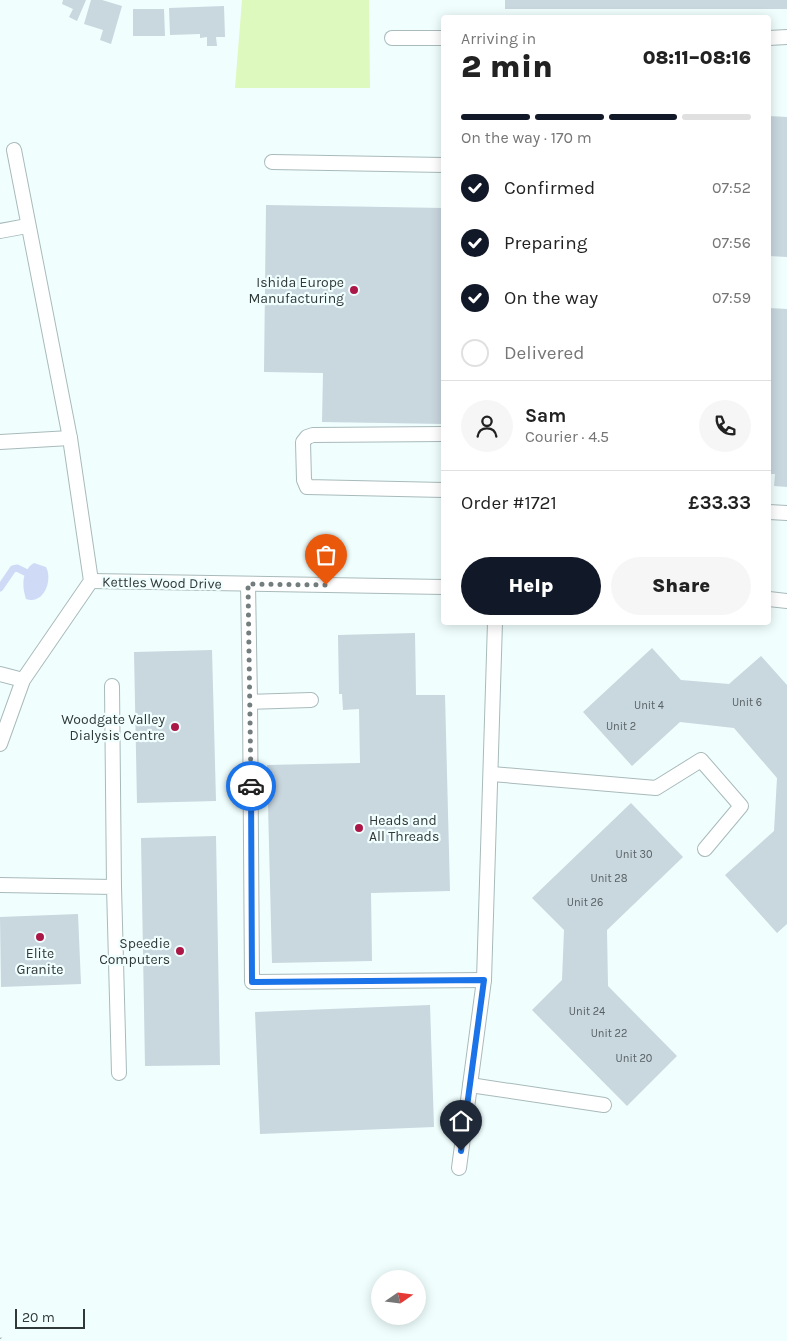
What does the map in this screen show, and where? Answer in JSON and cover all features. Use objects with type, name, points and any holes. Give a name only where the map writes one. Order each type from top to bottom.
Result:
[{"type":"lane","points":[[771,38],[787,37]]},
{"type":"lane","points":[[392,38],[441,38]]},
{"type":"lane","points":[[0,744],[23,680],[91,582],[70,438],[27,226],[14,150]]},
{"type":"lane","points":[[272,162],[441,165]]},
{"type":"lane","points":[[0,231],[27,226]]},
{"type":"lane","points":[[441,434],[313,435],[307,437],[303,442],[304,480],[307,488],[441,490]]},
{"type":"lane","points":[[0,442],[70,438]]},
{"type":"lane","points":[[771,512],[787,513]]},
{"type":"lane","name":"Kettles Wood Drive","points":[[91,582],[441,587]]},
{"type":"lane","points":[[248,584],[252,982],[484,980]]},
{"type":"lane","points":[[771,599],[787,601]]},
{"type":"lane","points":[[459,1168],[484,980],[492,774],[495,625]]},
{"type":"lane","points":[[0,674],[23,680]]},
{"type":"lane","points":[[112,686],[114,887],[119,1073]]},
{"type":"lane","points":[[250,702],[311,700]]},
{"type":"lane","points":[[492,774],[656,788],[701,760],[742,806],[705,849]]},
{"type":"lane","points":[[0,885],[114,887]]},
{"type":"lane","points":[[470,1086],[604,1105]]},
{"type":"green space","points":[[242,0],[369,0],[370,88],[235,88]]},
{"type":"water","points":[[34,563],[46,567],[48,578],[42,595],[32,600],[26,599],[23,584],[27,570]]},
{"type":"building","points":[[63,0],[86,0],[77,21],[69,17],[73,9],[62,4]]},
{"type":"building","points":[[91,0],[102,0],[122,6],[111,44],[100,40],[103,30],[84,24]]},
{"type":"building","points":[[505,0],[787,0],[787,9],[505,9]]},
{"type":"building","points":[[224,6],[225,37],[216,37],[217,46],[207,46],[207,37],[200,38],[200,34],[170,35],[169,8]]},
{"type":"building","points":[[133,9],[164,9],[165,36],[133,36]]},
{"type":"building","points":[[771,116],[787,117],[787,257],[771,256]]},
{"type":"building","name":"Ishida Europe Manufacturing","points":[[266,205],[441,208],[441,424],[322,422],[323,373],[264,372]]},
{"type":"building","points":[[771,308],[787,309],[787,487],[774,486],[775,474],[771,474]]},
{"type":"building","name":"Heads and All Threads","points":[[415,633],[416,695],[445,695],[450,891],[371,893],[372,961],[272,963],[267,765],[360,763],[359,709],[343,710],[342,694],[339,694],[338,635]]},
{"type":"building","points":[[652,648],[681,680],[729,684],[761,656],[787,685],[787,924],[777,933],[725,875],[774,831],[777,778],[734,728],[680,722],[632,766],[583,712]]},
{"type":"building","name":"Woodgate Valley Dialysis Centre","points":[[212,650],[216,801],[137,803],[134,652]]},
{"type":"building","points":[[631,803],[683,857],[607,930],[608,986],[677,1056],[627,1106],[532,1010],[562,980],[564,930],[532,898]]},
{"type":"building","name":"Speedie Computers","points":[[216,836],[220,1065],[145,1066],[141,838]]},
{"type":"building","name":"Elite Granite","points":[[78,914],[81,984],[1,987],[0,917]]},
{"type":"building","points":[[430,1005],[434,1127],[260,1134],[255,1012]]},
{"type":"waterway","points":[[0,588],[13,569],[17,568],[25,572]]},
{"type":"way so far","points":[[251,786],[248,584],[326,585]]},
{"type":"place","name":"Ishida Europe Manufacturing","points":[[354,290]]},
{"type":"place","name":"Woodgate Valley Dialysis Centre","points":[[175,727]]},
{"type":"place","name":"Heads and All Threads","points":[[359,828]]},
{"type":"place","name":"Elite Granite","points":[[40,937]]},
{"type":"place","name":"Speedie Computers","points":[[180,951]]},
{"type":"route","points":[[251,786],[252,982],[484,980],[461,1151]]}]
